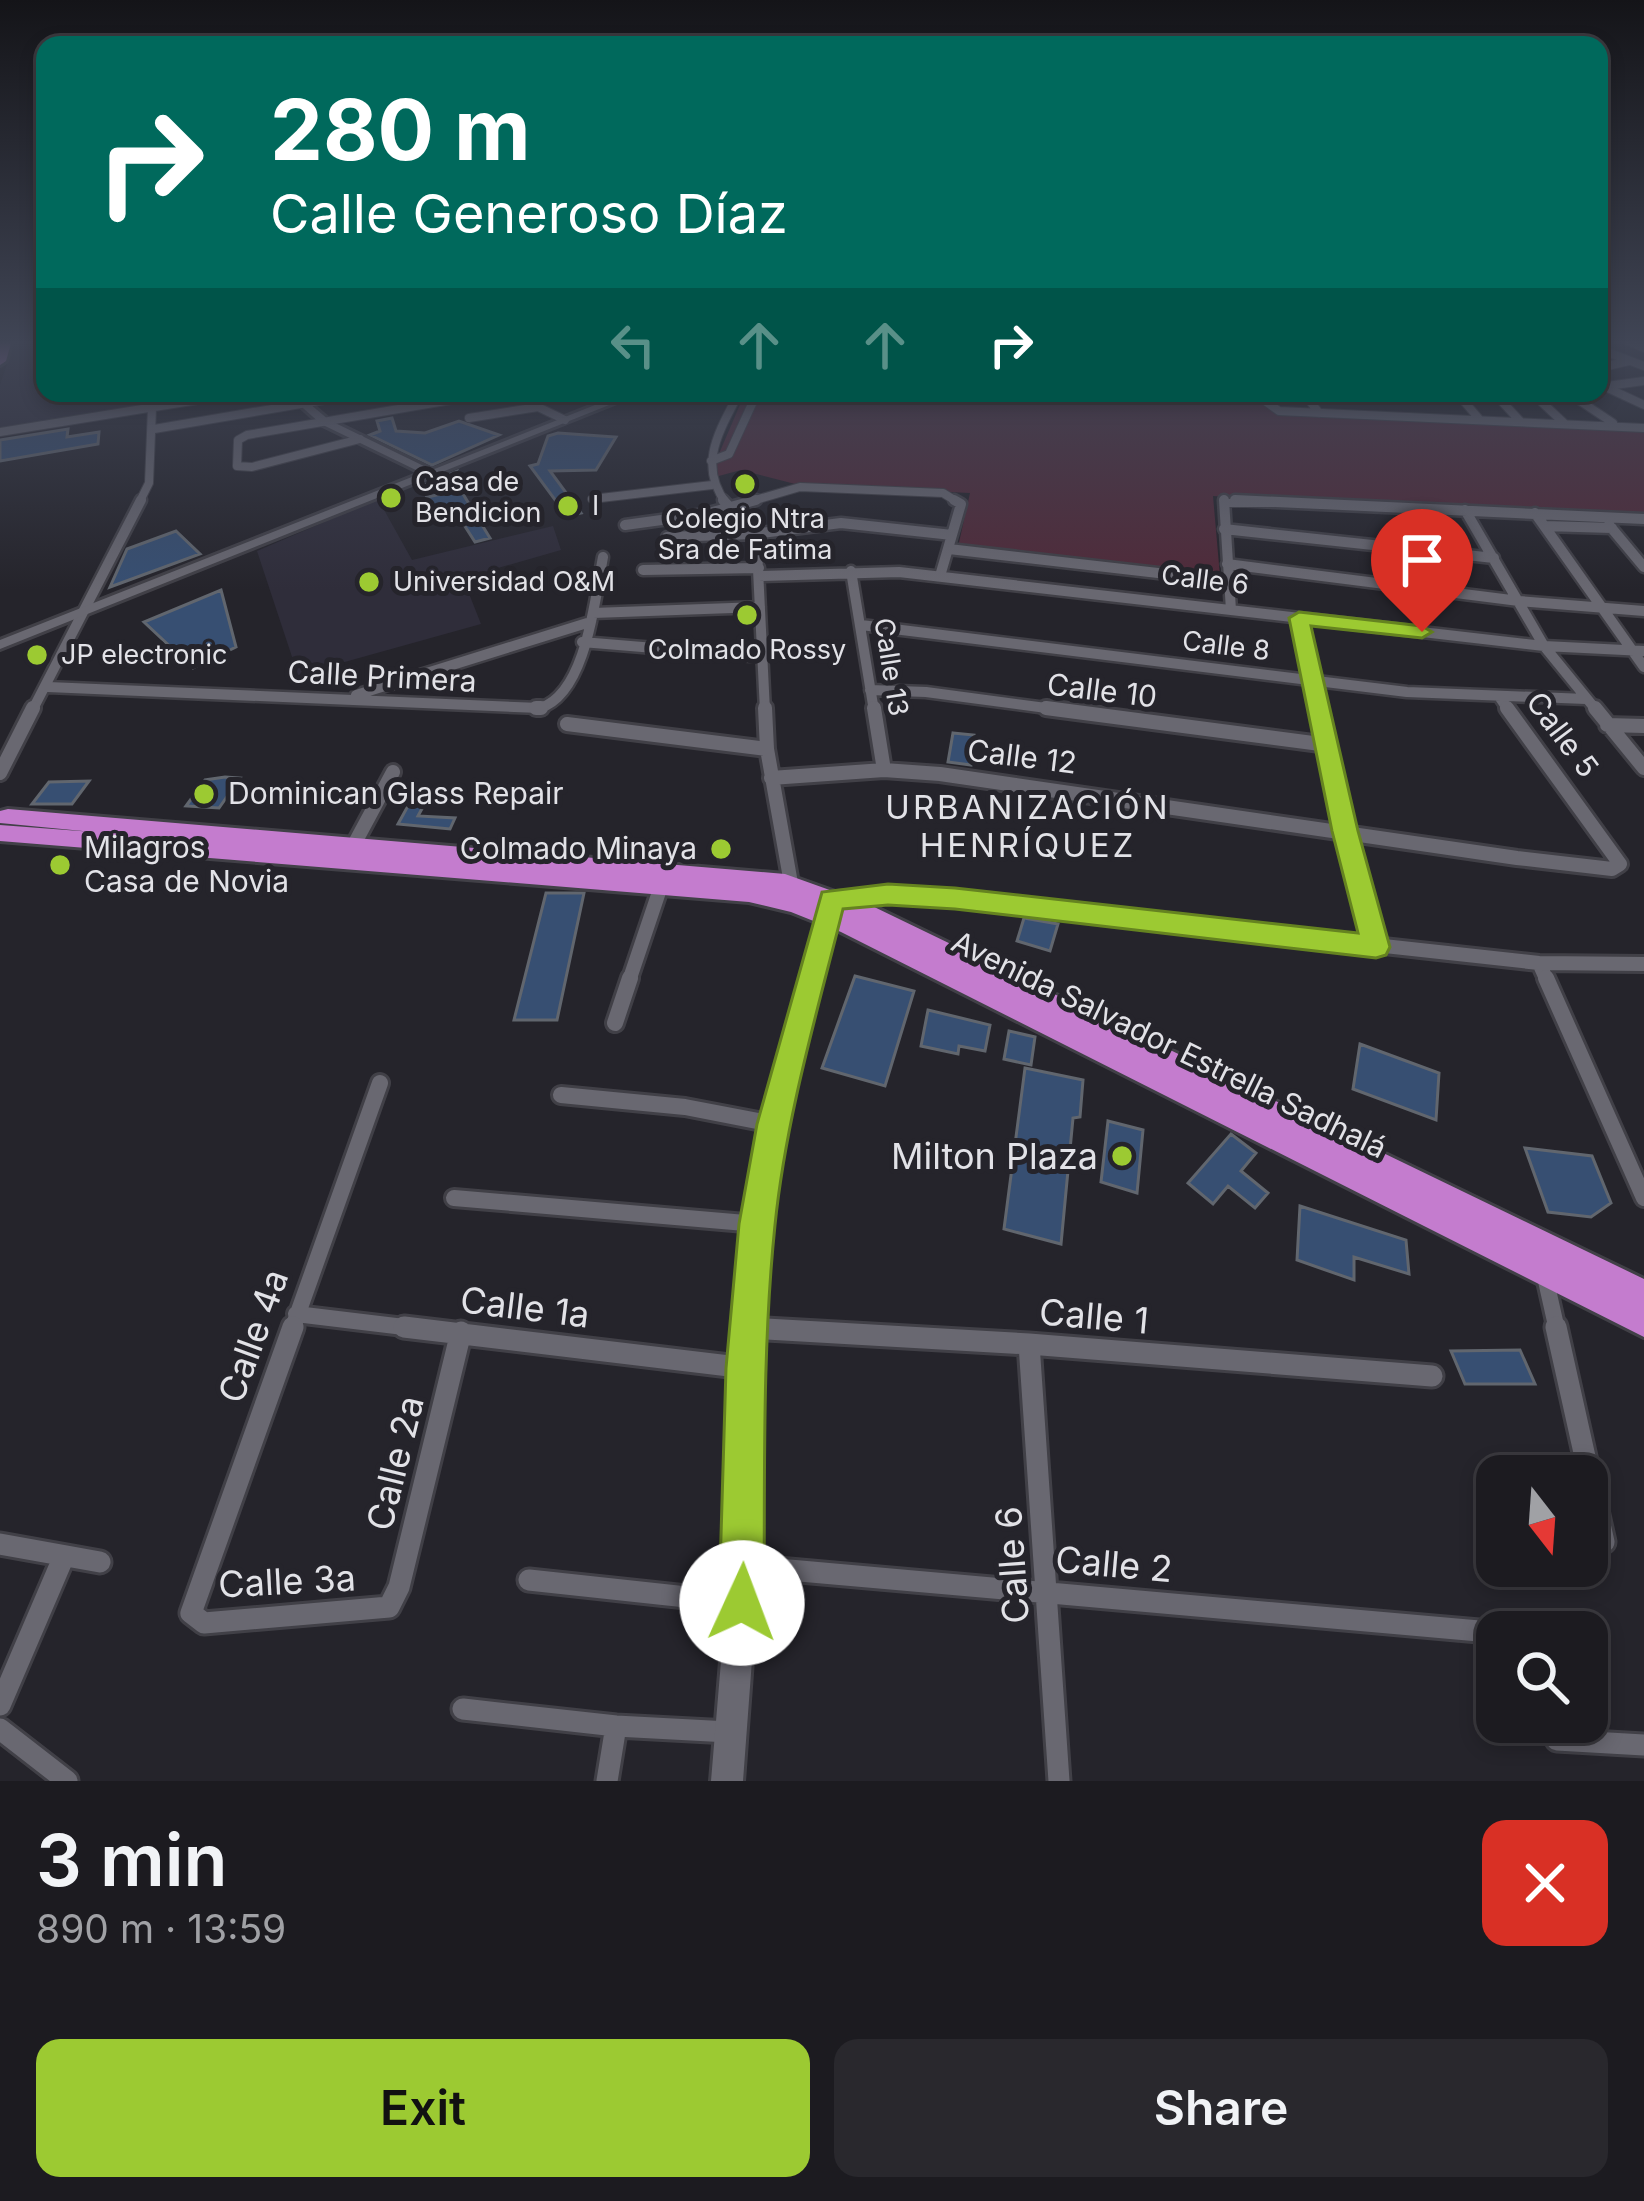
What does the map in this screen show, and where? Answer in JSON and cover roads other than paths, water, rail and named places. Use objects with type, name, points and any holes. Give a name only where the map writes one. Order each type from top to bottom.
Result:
[{"type":"highway","name":"Avenida Salvador Estrella Sadhalá","points":[[0,816],[661,886],[793,894]]},
{"type":"highway","name":"Avenida Salvador Estrella Sadhalá","points":[[0,833],[753,875],[1644,1296]]},
{"type":"highway","name":"Avenida Salvador Estrella Sadhalá","points":[[830,908],[1644,1320]]},
{"type":"main road","points":[[327,423],[430,473]]},
{"type":"main road","points":[[0,641],[557,423]]},
{"type":"main road","points":[[727,1781],[744,1566],[746,1368],[757,1224],[773,1124],[830,908]]},
{"type":"street","points":[[0,432],[56,423]]},
{"type":"street","points":[[0,773],[149,483],[153,423]]},
{"type":"street","points":[[154,429],[182,423]]},
{"type":"street","points":[[318,423],[243,436],[237,442],[237,466],[266,464],[360,439]]},
{"type":"street","points":[[724,423],[708,454],[708,473],[712,485],[753,534],[767,749],[793,894]]},
{"type":"street","points":[[711,461],[729,454],[743,423]]},
{"type":"street","points":[[1552,423],[1644,428]]},
{"type":"street","points":[[1613,423],[1618,426]]},
{"type":"street","points":[[592,499],[712,485]]},
{"type":"street","points":[[625,525],[731,508],[809,487],[955,497],[961,504],[940,576]]},
{"type":"street","points":[[1231,610],[1224,499],[1644,519]]},
{"type":"street","points":[[1465,510],[1544,646],[1644,768]]},
{"type":"street","points":[[1535,513],[1601,608],[1638,651],[1644,668]]},
{"type":"street","points":[[1602,517],[1644,567]]},
{"type":"street","points":[[667,536],[753,534],[842,524],[952,535]]},
{"type":"street","points":[[1545,526],[1612,529]]},
{"type":"street","points":[[1224,529],[1494,558]]},
{"type":"street","points":[[1623,543],[1644,544]]},
{"type":"street","points":[[949,549],[1228,581]]},
{"type":"street","name":"Calle Primera","points":[[48,687],[540,708],[562,698],[590,618],[603,557]]},
{"type":"street","points":[[1227,564],[1519,601],[1644,611]]},
{"type":"street","name":"Calle 6","points":[[644,571],[940,576],[1544,646],[1638,651]]},
{"type":"street","name":"Calle 13","points":[[851,571],[884,770]]},
{"type":"street","points":[[346,698],[590,618],[760,607]]},
{"type":"street","points":[[1299,618],[1345,831],[1376,947]]},
{"type":"street","name":"Calle 8","points":[[861,626],[1314,681],[1500,698],[1586,699]]},
{"type":"street","points":[[582,643],[763,657]]},
{"type":"street","name":"Calle 10","points":[[870,690],[926,692],[1328,745]]},
{"type":"street","name":"Calle 5","points":[[1500,698],[1620,864]]},
{"type":"street","points":[[567,724],[767,749]]},
{"type":"street","points":[[1607,725],[1644,726]]},
{"type":"street","name":"Calle 12","points":[[771,778],[884,770],[1018,784],[1595,868],[1612,869],[1620,864]]},
{"type":"street","points":[[350,851],[393,772]]},
{"type":"street","points":[[615,1023],[661,886]]},
{"type":"street","points":[[830,908],[888,895],[955,899],[1539,963],[1644,964]]},
{"type":"street","points":[[1539,963],[1644,1198]]},
{"type":"street","name":"Calle 4a","points":[[191,1613],[380,1082]]},
{"type":"street","points":[[561,1095],[641,1101],[773,1124]]},
{"type":"street","points":[[454,1198],[757,1224]]},
{"type":"street","points":[[1544,1272],[1585,1455]]},
{"type":"street","name":"Calle 1a","points":[[296,1314],[746,1368]]},
{"type":"street","name":"Calle 1","points":[[750,1328],[1029,1344],[1432,1376]]},
{"type":"street","name":"Calle 2a","points":[[389,1607],[399,1587],[461,1331]]},
{"type":"street","name":"Calle 6","points":[[1029,1344],[1059,1781]]},
{"type":"street","points":[[0,1544],[100,1562]]},
{"type":"street","points":[[0,1705],[64,1556]]},
{"type":"street","name":"Calle 2","points":[[744,1566],[1476,1631]]},
{"type":"street","points":[[530,1580],[742,1603]]},
{"type":"street","name":"Calle 3a","points":[[191,1613],[204,1623],[389,1607]]},
{"type":"street","points":[[463,1709],[616,1726],[734,1732]]},
{"type":"street","points":[[607,1781],[616,1726]]},
{"type":"street","points":[[0,1730],[68,1781]]},
{"type":"street","points":[[1608,1743],[1644,1745]]},
{"type":"place","name":"Colegio Ntra Sra de Fatima","points":[[745,484]]},
{"type":"place","name":"Casa de Bendicion","points":[[391,498]]},
{"type":"place","name":"I","points":[[568,506]]},
{"type":"place","name":"Universidad O&M","points":[[369,582]]},
{"type":"place","name":"Colmado Rossy","points":[[747,615]]},
{"type":"place","name":"JP electronic","points":[[37,655]]},
{"type":"place","name":"Dominican Glass Repair","points":[[204,794]]},
{"type":"place","name":"Colmado Minaya","points":[[721,849]]},
{"type":"place","name":"Milagros Casa de Novia","points":[[60,865]]},
{"type":"place","name":"Milton Plaza","points":[[1122,1156]]},
{"type":"district","name":"URBANIZACIÓN HENRÍQUEZ","points":[[1028,826]]}]
